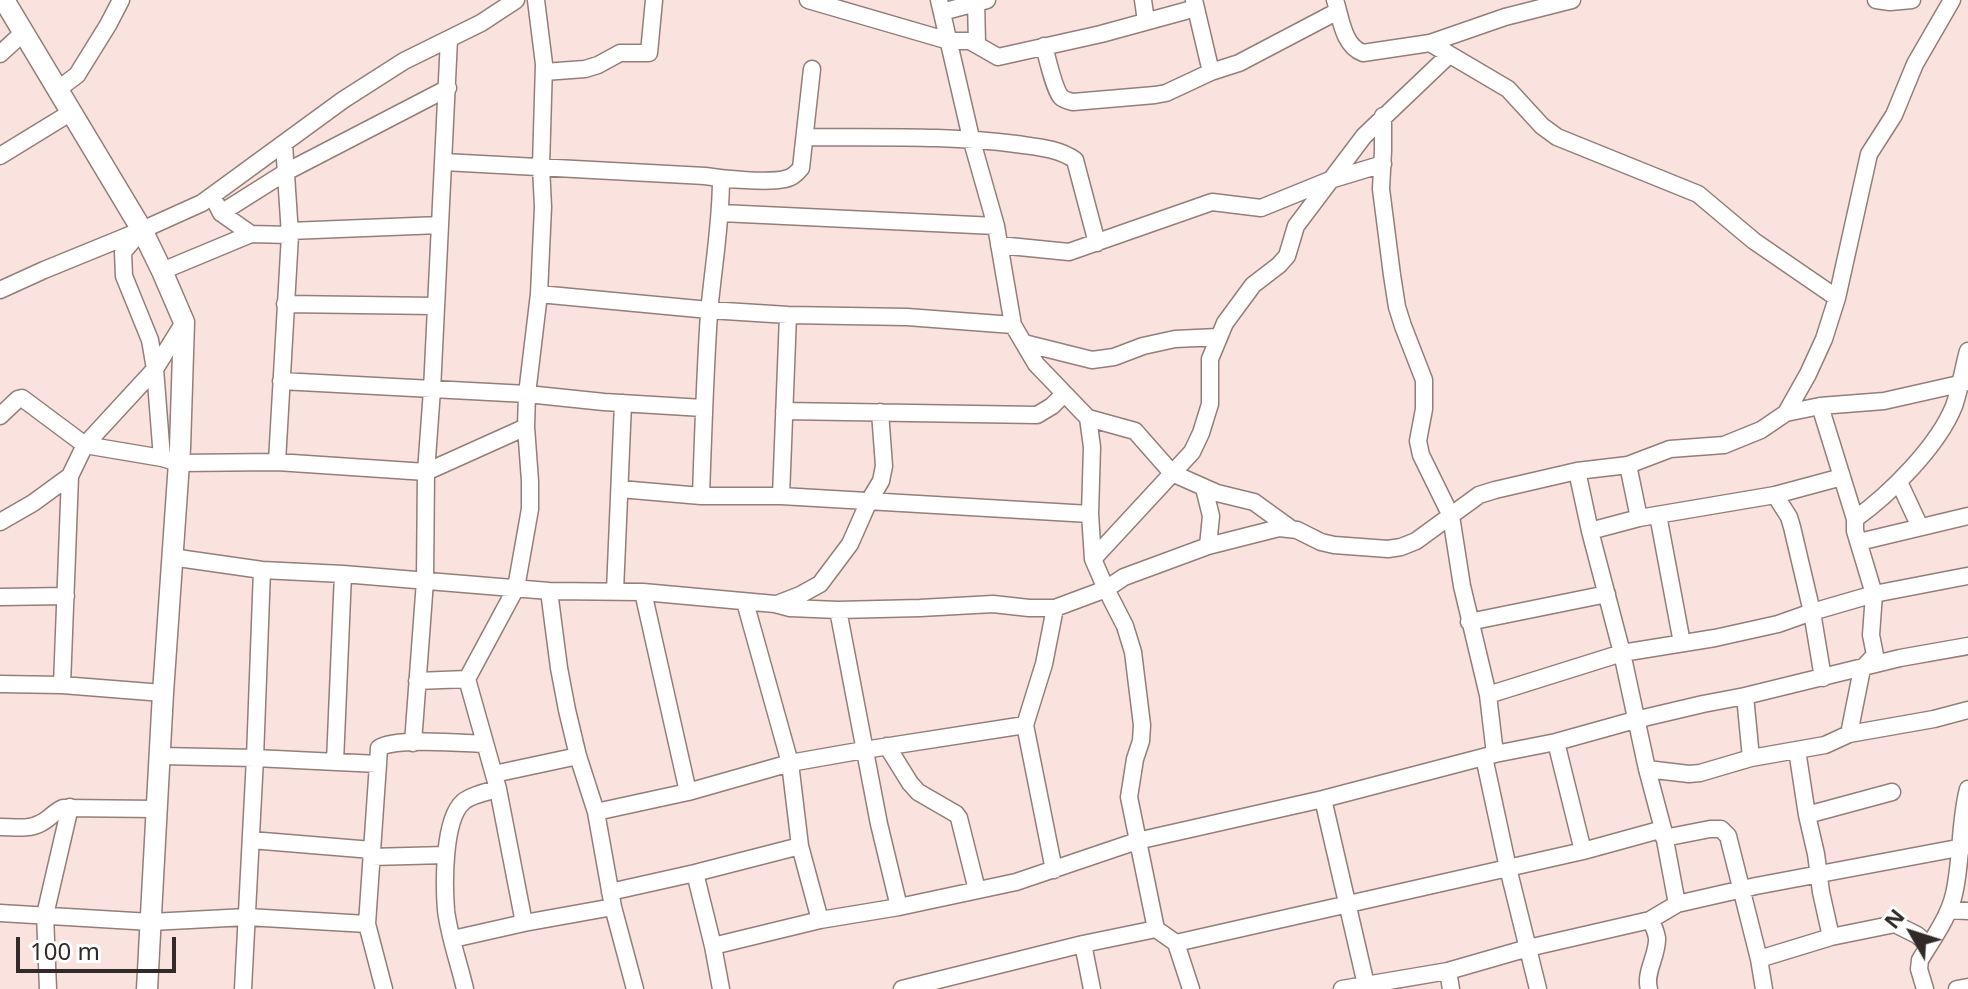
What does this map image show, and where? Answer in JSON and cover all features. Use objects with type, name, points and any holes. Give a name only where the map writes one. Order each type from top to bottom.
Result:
[{"type":"main road","points":[[4,0],[142,230],[184,322],[171,461],[171,557],[147,989]]},
{"type":"street","points":[[57,90],[77,75],[121,0]]},
{"type":"street","points":[[0,290],[142,230],[213,196],[343,100],[404,61],[481,23],[516,0]]},
{"type":"street","points":[[524,923],[496,782],[467,679],[516,588],[530,509],[527,394],[539,294],[543,207],[544,72],[536,0]]},
{"type":"street","points":[[544,72],[585,69],[620,53],[649,53],[654,0]]},
{"type":"street","points":[[808,0],[949,41],[970,41],[998,57],[1101,34],[1195,4],[1211,72]]},
{"type":"street","points":[[1143,0],[1146,21]]},
{"type":"street","points":[[1044,46],[1061,97],[1073,102],[1166,93],[1239,63],[1336,6],[1348,42],[1363,53],[1430,43],[1505,17],[1572,0]]},
{"type":"street","points":[[1876,0],[1912,0]]},
{"type":"street","points":[[1786,413],[1824,339],[1837,298],[1869,154],[1894,115],[1915,64],[1952,0]]},
{"type":"street","points":[[977,44],[980,1],[940,6],[971,138],[996,226],[1013,325],[1036,364],[1088,418],[1135,431],[1172,473],[1204,488],[1254,502],[1290,528],[1321,542],[1388,549],[1401,547],[1416,541],[1479,495],[1577,471],[1628,465],[1670,449],[1724,445],[1761,430],[1786,413],[1820,406],[1884,401],[1964,383]]},
{"type":"street","points":[[0,54],[24,32]]},
{"type":"street","points":[[413,743],[425,581],[426,472],[449,39]]},
{"type":"street","points":[[1430,43],[1508,89],[1542,126],[1557,137],[1698,194],[1754,241],[1837,298]]},
{"type":"street","points":[[1093,559],[1192,452],[1210,404],[1210,359],[1225,323],[1253,285],[1287,256],[1296,226],[1364,136],[1449,55]]},
{"type":"street","points":[[444,162],[721,179],[785,179],[797,174],[801,168],[812,69]]},
{"type":"street","points":[[221,213],[286,172],[448,88]]},
{"type":"street","points":[[0,156],[70,113]]},
{"type":"street","points":[[1383,116],[1381,189],[1397,307],[1424,380],[1424,409],[1418,441],[1421,455],[1451,516],[1469,622],[1488,695],[1490,755],[1508,868],[1538,989]]},
{"type":"street","points":[[806,137],[971,138],[1067,154],[1075,160],[1097,243]]},
{"type":"street","points":[[277,462],[290,233],[284,144]]},
{"type":"street","points":[[999,245],[1069,252],[1212,202],[1261,208],[1330,180],[1383,164]]},
{"type":"street","points":[[701,496],[709,310],[721,213],[721,179]]},
{"type":"street","points":[[213,196],[221,213],[251,234]]},
{"type":"street","points":[[721,213],[996,226]]},
{"type":"street","points":[[162,271],[251,234],[440,225]]},
{"type":"street","points":[[142,230],[123,252],[124,276],[150,340],[171,461]]},
{"type":"street","points":[[539,294],[709,310],[907,317],[1013,325]]},
{"type":"street","points":[[285,304],[435,306]]},
{"type":"street","points":[[781,496],[788,315]]},
{"type":"street","points":[[62,685],[70,476],[85,445],[155,369],[184,322]]},
{"type":"street","points":[[1024,343],[1092,360],[1114,357],[1175,339],[1218,337]]},
{"type":"street","points":[[1855,519],[1899,482],[1939,432],[1964,383],[1968,351]]},
{"type":"street","points":[[281,381],[527,394],[703,408]]},
{"type":"street","points":[[784,411],[1037,415],[1064,394]]},
{"type":"street","points":[[0,416],[22,398],[85,445],[171,461],[277,462],[426,472],[526,427]]},
{"type":"street","points":[[615,591],[623,403]]},
{"type":"street","points":[[1820,406],[1855,519],[1855,531],[1874,594],[1871,635],[1875,655],[1862,669],[1849,734]]},
{"type":"street","points":[[775,604],[820,584],[850,544],[881,481],[884,466],[880,412]]},
{"type":"street","points":[[1088,418],[1092,447],[1090,514],[1093,559],[1125,626],[1133,652],[1142,725],[1129,797],[1156,929],[1176,943],[1191,989]]},
{"type":"street","points":[[1628,465],[1639,518]]},
{"type":"street","points":[[1577,471],[1664,834],[1677,904]]},
{"type":"street","points":[[0,522],[70,476]]},
{"type":"street","points":[[1590,531],[1639,518],[1775,495],[1842,477]]},
{"type":"street","points":[[1899,482],[1920,527]]},
{"type":"street","points":[[1204,488],[1211,516],[1208,546]]},
{"type":"street","points":[[620,489],[701,496],[781,496],[1090,514]]},
{"type":"street","points":[[1775,495],[1792,527],[1812,612],[1823,678]]},
{"type":"street","points":[[1658,515],[1682,643]]},
{"type":"street","points":[[1859,542],[1968,516]]},
{"type":"street","points":[[171,557],[262,570],[549,591],[643,592],[790,608],[838,610],[993,604],[1055,608],[1106,589],[1124,577],[1208,546],[1290,528]]},
{"type":"street","points":[[243,989],[262,570]]},
{"type":"street","points":[[335,762],[343,574]]},
{"type":"street","points":[[1488,695],[1622,653],[1778,624],[1874,594],[1967,576]]},
{"type":"street","points":[[549,591],[559,668],[578,756],[596,812],[630,988]]},
{"type":"street","points":[[643,592],[688,792]]},
{"type":"street","points":[[1469,622],[1607,594]]},
{"type":"street","points":[[0,597],[66,596]]},
{"type":"street","points":[[745,602],[790,763],[800,846],[820,920]]},
{"type":"street","points":[[1054,870],[1025,725],[1044,664],[1055,608]]},
{"type":"street","points":[[838,610],[879,824],[899,907]]},
{"type":"street","points":[[713,946],[820,920],[1016,882],[1137,841],[1323,799],[1703,704],[1900,658],[1968,646]]},
{"type":"street","points":[[417,681],[467,679]]},
{"type":"street","points":[[0,684],[62,685],[163,693]]},
{"type":"street","points":[[1745,696],[1751,758]]},
{"type":"street","points":[[1647,769],[1700,773],[1751,758],[1825,745],[1849,734],[1968,710]]},
{"type":"street","points":[[596,812],[688,792],[790,763],[1025,725]]},
{"type":"street","points":[[1556,742],[1583,851]]},
{"type":"street","points":[[384,989],[367,924],[381,746],[484,744]]},
{"type":"street","points":[[887,746],[918,792],[959,818],[977,890]]},
{"type":"street","points":[[1797,750],[1831,937]]},
{"type":"street","points":[[161,756],[378,764]]},
{"type":"street","points":[[465,989],[446,911],[446,846],[458,808],[465,800],[496,782],[578,756]]},
{"type":"street","points":[[1925,989],[1919,969],[1920,960],[1949,910],[1954,895],[1964,847],[1963,807],[1968,789]]},
{"type":"street","points":[[1807,815],[1892,792]]},
{"type":"street","points":[[1323,799],[1366,986]]},
{"type":"street","points":[[48,989],[45,915],[70,807]]},
{"type":"street","points":[[0,827],[32,827],[44,822],[51,814],[70,807],[157,809]]},
{"type":"street","points":[[1176,943],[1664,834],[1721,829],[1728,836],[1764,989]]},
{"type":"street","points":[[251,840],[372,854],[446,855]]},
{"type":"street","points":[[453,939],[524,923],[800,846]]},
{"type":"street","points":[[1342,989],[1448,971],[1528,948],[1650,920],[1677,904],[1964,847]]},
{"type":"street","points":[[695,873],[721,989]]},
{"type":"street","points":[[1949,910],[1968,911]]},
{"type":"street","points":[[0,913],[151,922],[247,917],[367,924]]},
{"type":"street","points":[[1649,989],[1647,983],[1657,936],[1650,920]]},
{"type":"street","points":[[1759,959],[1831,937],[1895,924],[1929,945]]},
{"type":"street","points":[[910,988],[1083,944],[1156,929]]},
{"type":"street","points":[[1083,944],[1092,989]]},
{"type":"street","points":[[1448,971],[1451,989]]},
{"type":"street","points":[[1957,989],[1968,987]]}]
